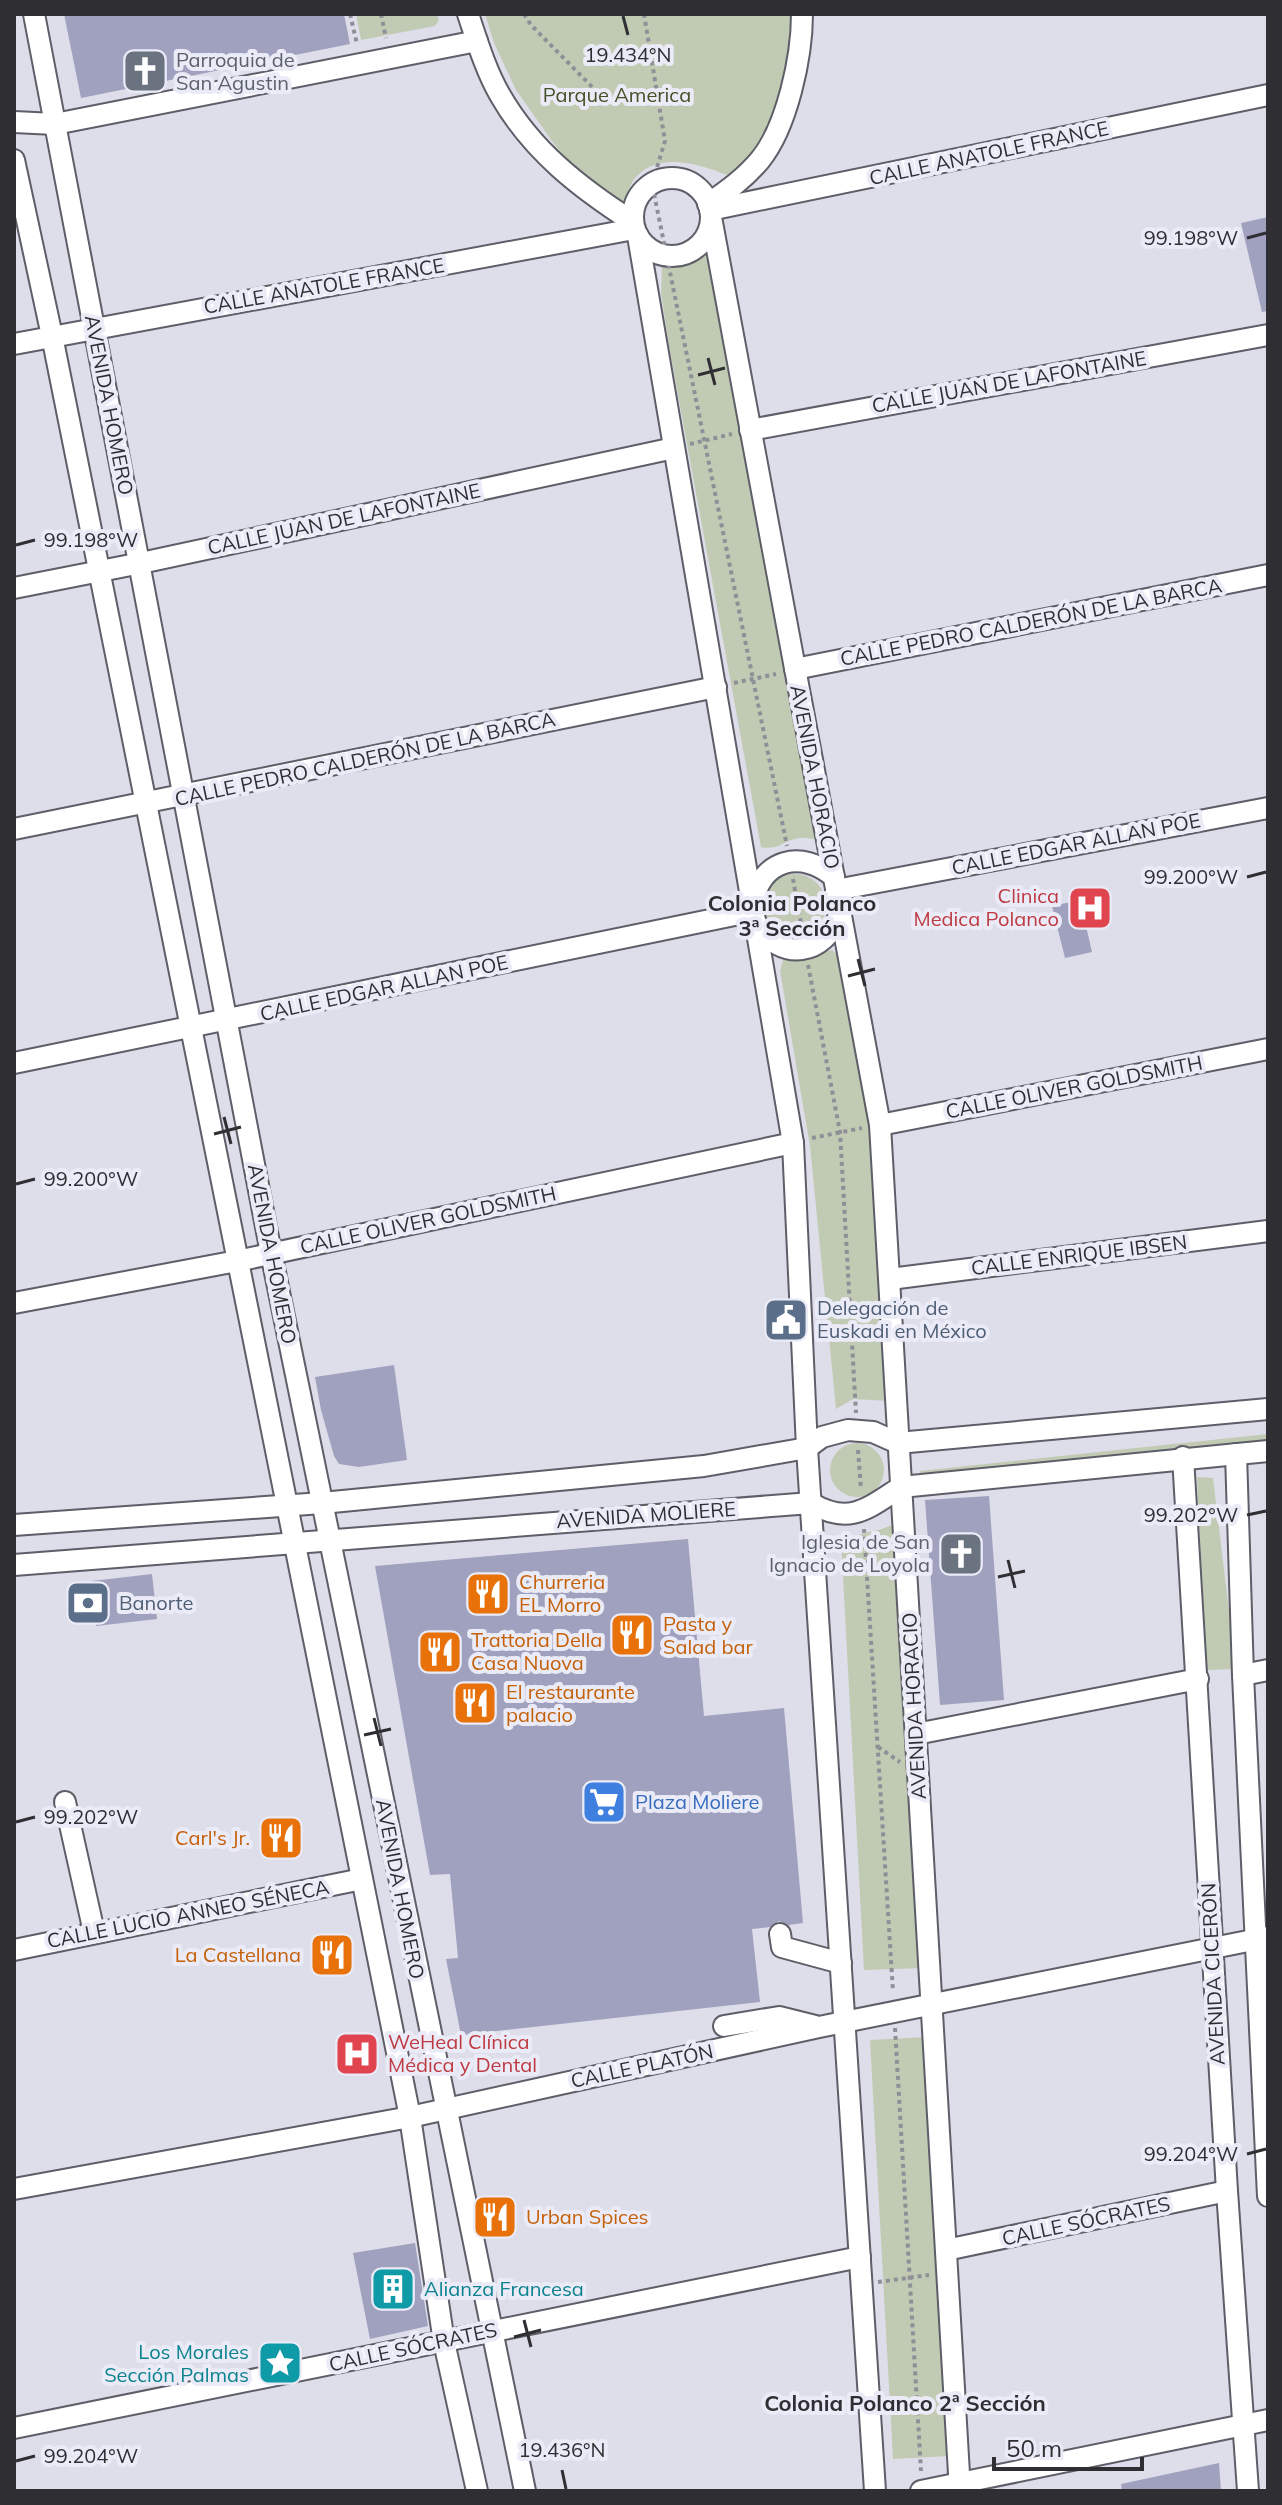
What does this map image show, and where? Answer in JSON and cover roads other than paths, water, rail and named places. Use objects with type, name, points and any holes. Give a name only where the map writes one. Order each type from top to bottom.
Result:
[{"type":"street","name":"AVENIDA HOMERO","points":[[34,14],[271,1253],[525,2491]]},
{"type":"street","points":[[468,14],[499,94],[526,134],[557,167],[635,229],[649,249],[665,256],[688,253],[697,247],[705,238],[710,210],[762,157],[791,91],[802,39],[802,14]]},
{"type":"street","points":[[14,122],[55,124],[477,41]]},
{"type":"street","name":"CALLE ANATOLE FRANCE","points":[[710,210],[1268,95]]},
{"type":"street","name":"AVENIDA HOMERO","points":[[14,160],[410,2117],[444,2342],[477,2491]]},
{"type":"street","points":[[710,210],[695,186],[674,178],[652,184],[637,200],[635,229],[793,1143],[807,1448],[875,2491]]},
{"type":"street","name":"AVENIDA HORACIO","points":[[710,210],[880,1125],[960,2488]]},
{"type":"street","name":"CALLE ANATOLE FRANCE","points":[[14,344],[635,229]]},
{"type":"street","name":"CALLE JUAN DE LAFONTAINE","points":[[750,430],[1268,335]]},
{"type":"street","name":"CALLE JUAN DE LAFONTAINE","points":[[14,588],[674,448]]},
{"type":"street","name":"CALLE PEDRO CALDERÓN DE LA BARCA","points":[[795,669],[1268,575]]},
{"type":"street","name":"CALLE PEDRO CALDERÓN DE LA BARCA","points":[[14,829],[716,687]]},
{"type":"street","name":"CALLE EDGAR ALLAN POE","points":[[835,884],[1268,808]]},
{"type":"street","points":[[835,884],[809,862],[790,862],[768,872],[757,889],[755,912],[767,936],[781,946],[805,948],[825,939],[840,913]]},
{"type":"street","name":"CALLE EDGAR ALLAN POE","points":[[14,1063],[755,912]]},
{"type":"street","name":"CALLE OLIVER GOLDSMITH","points":[[880,1125],[1268,1049]]},
{"type":"street","name":"CALLE OLIVER GOLDSMITH","points":[[14,1303],[237,1261],[793,1143]]},
{"type":"street","name":"CALLE ENRIQUE IBSEN","points":[[890,1279],[1268,1231]]},
{"type":"street","points":[[898,1443],[1268,1409]]},
{"type":"street","name":"AVENIDA MOLIERE","points":[[14,1525],[322,1503],[704,1466],[807,1448],[831,1433],[857,1429],[898,1443]]},
{"type":"street","points":[[901,1487],[1268,1451]]},
{"type":"street","points":[[1236,1454],[1243,1675],[1262,1938],[1268,2193]]},
{"type":"street","name":"AVENIDA CICERÓN","points":[[1183,1457],[1211,1949],[1248,2491]]},
{"type":"street","name":"AVENIDA MOLIERE","points":[[14,1565],[811,1503],[838,1513],[863,1511],[877,1505],[901,1487]]},
{"type":"street","points":[[1243,1675],[1268,1670]]},
{"type":"street","points":[[916,1734],[1198,1679]]},
{"type":"street","points":[[65,1802],[94,1932]]},
{"type":"street","name":"CALLE LUCIO ANNEO SÉNECA","points":[[14,1950],[362,1879]]},
{"type":"street","points":[[780,1934],[782,1947],[841,1963]]},
{"type":"street","name":"CALLE PLATÓN","points":[[14,2189],[445,2110],[819,2027],[1262,1938]]},
{"type":"street","points":[[724,2026],[779,2017],[819,2027]]},
{"type":"street","name":"CALLE SÓCRATES","points":[[946,2250],[1227,2191]]},
{"type":"street","name":"CALLE SÓCRATES","points":[[14,2428],[860,2257]]},
{"type":"street","points":[[921,2491],[960,2488],[1268,2420]]},
{"type":"place","name":"Parroquia de San Agustin","points":[[145,71]]},
{"type":"place","name":"Clinica Medica Polanco","points":[[1090,908]]},
{"type":"place","name":"Delegación de Euskadi en México","points":[[786,1320]]},
{"type":"place","name":"Iglesia de San Ignacio de Loyola","points":[[961,1554]]},
{"type":"place","name":"Churreria EL Morro","points":[[488,1594]]},
{"type":"place","name":"Banorte","points":[[88,1603]]},
{"type":"place","name":"Pasta y Salad bar","points":[[632,1635]]},
{"type":"place","name":"Trattoria Della Casa Nuova","points":[[440,1652]]},
{"type":"place","name":"El restaurante palacio","points":[[475,1703]]},
{"type":"place","name":"Plaza Moliere","points":[[604,1802]]},
{"type":"place","name":"Carl's Jr.","points":[[281,1838]]},
{"type":"place","name":"La Castellana","points":[[332,1955]]},
{"type":"place","name":"WeHeal Clínica Médica y Dental","points":[[357,2054]]},
{"type":"place","name":"Urban Spices","points":[[495,2217]]},
{"type":"place","name":"Alianza Francesa","points":[[393,2289]]},
{"type":"place","name":"Los Morales Sección Palmas","points":[[280,2363]]},
{"type":"district","name":"Colonia Polanco 3ª Sección","points":[[792,916]]},
{"type":"district","name":"Colonia Polanco 2ª Sección","points":[[905,2403]]},
{"type":"park label","name":"Parque America","points":[[617,95]]}]
